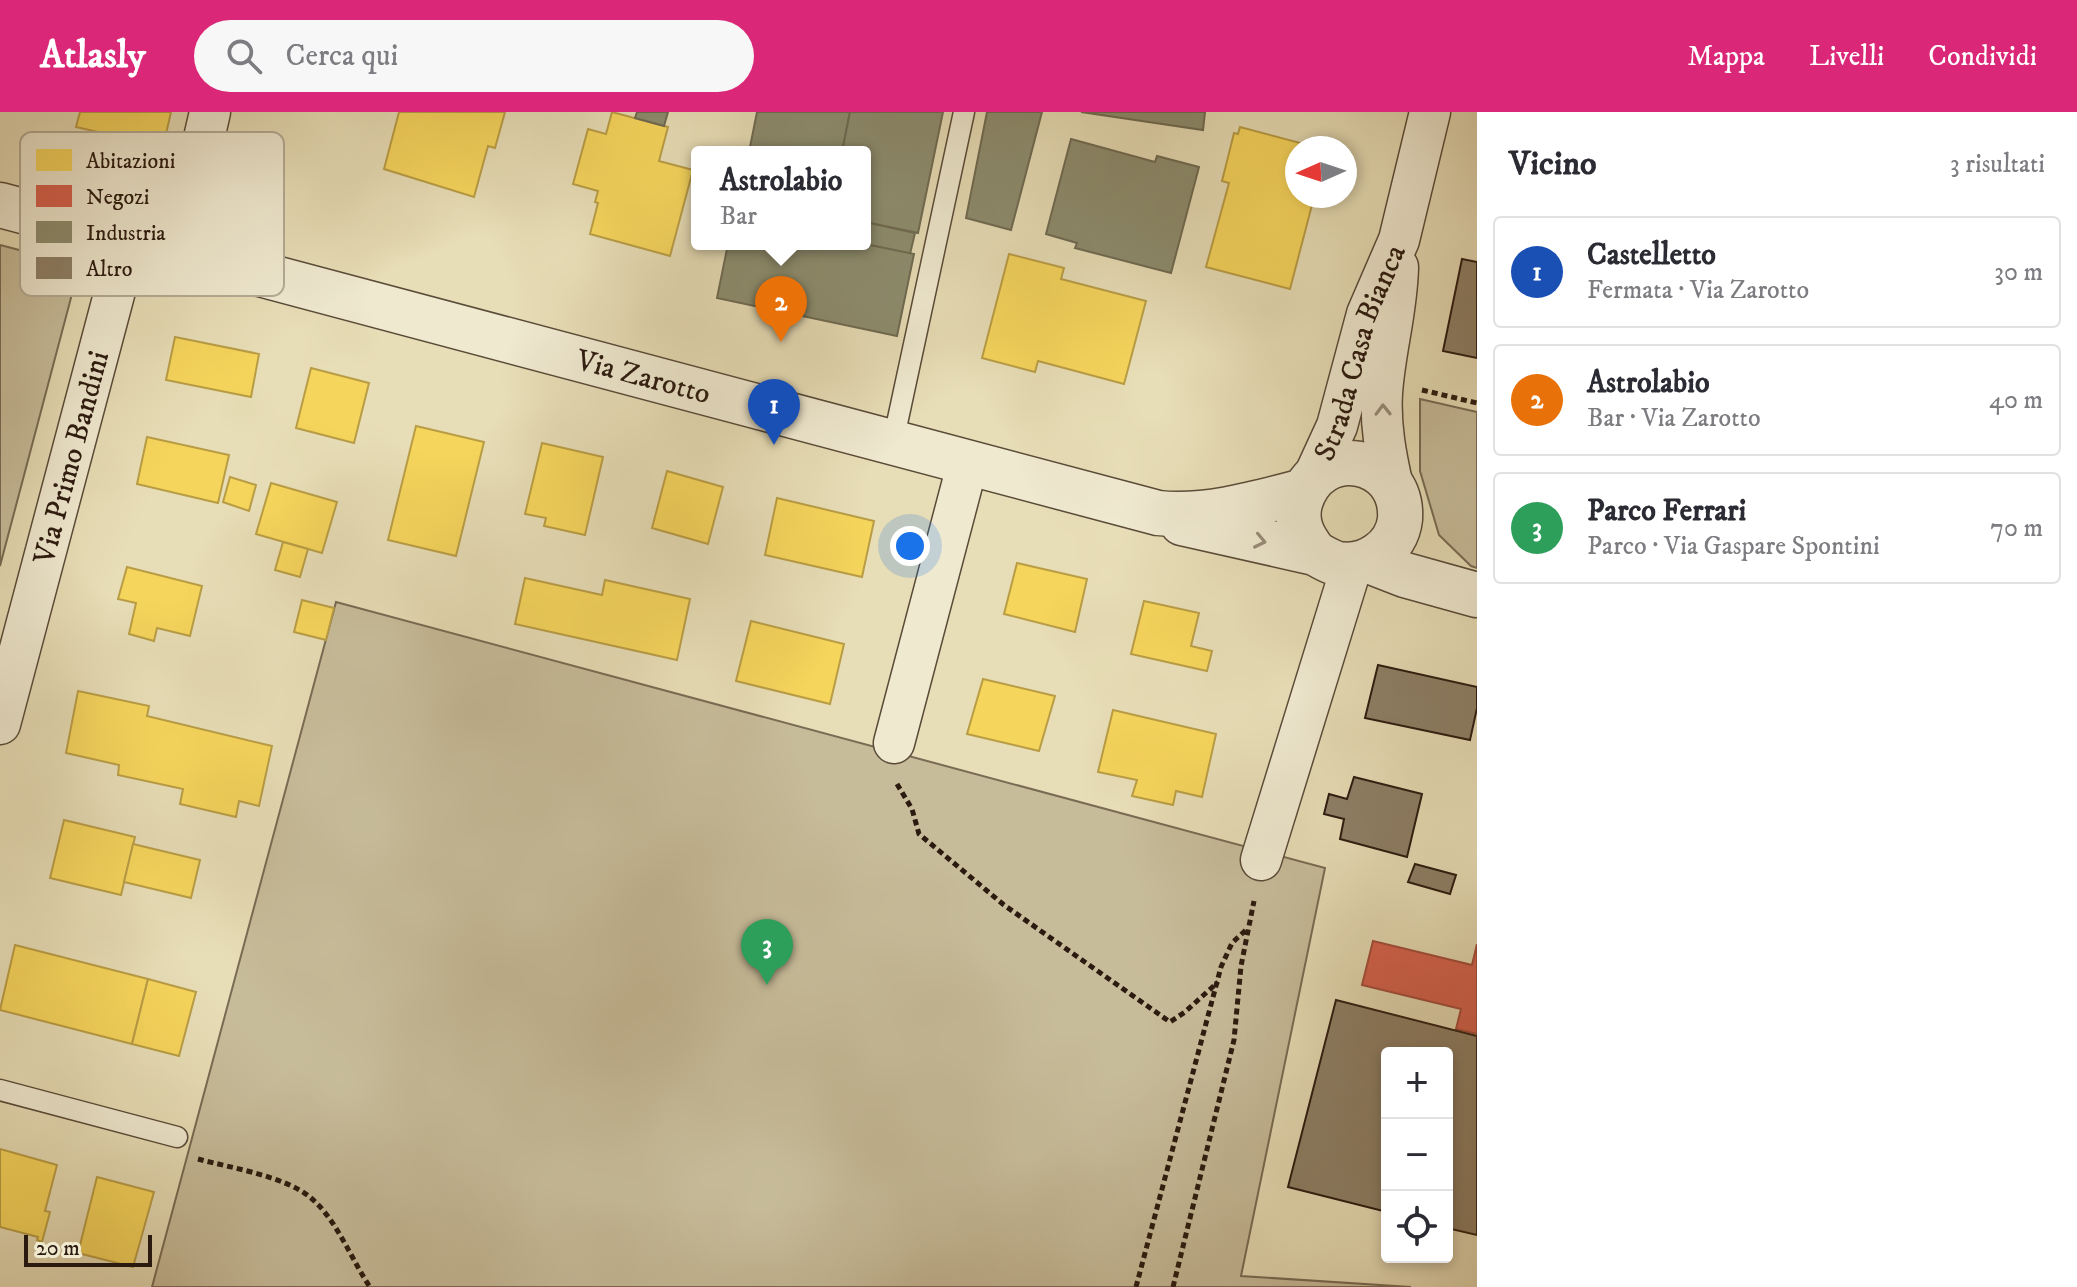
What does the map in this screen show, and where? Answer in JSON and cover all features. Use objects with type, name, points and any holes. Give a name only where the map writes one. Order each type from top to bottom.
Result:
[{"type":"street","points":[[205,132],[210,112]]},
{"type":"street","name":"Strada Casa Bianca","points":[[1396,506],[1384,438],[1382,396],[1395,320],[1403,227],[1430,112]]},
{"type":"street","name":"Via Zarotto","points":[[0,205],[20,210]]},
{"type":"street","name":"Strada Casa Bianca","points":[[1309,484],[1337,426],[1367,314],[1403,227]]},
{"type":"street","name":"Via Zarotto","points":[[284,279],[1158,513],[1190,527],[1346,560],[1477,595]]},
{"type":"street","name":"Via Primo Bandini","points":[[0,724],[114,296]]},
{"type":"street","points":[[894,743],[968,462]]},
{"type":"street","name":"Via Zarotto","points":[[1158,513],[1177,515],[1254,504],[1309,484],[1326,467],[1358,463],[1381,474],[1418,552],[1477,586]]},
{"type":"street","points":[[1309,484],[1297,515],[1304,540],[1346,560],[1378,556],[1391,542],[1396,506]]},
{"type":"street","points":[[1261,860],[1346,560]]},
{"type":"lane","points":[[893,442],[964,112]]},
{"type":"lane","points":[[0,1090],[177,1137]]},
{"type":"path","points":[[1418,389],[1477,403]]},
{"type":"path","points":[[894,743],[897,787],[912,809],[919,834],[1004,905],[1170,1022],[1218,982]]},
{"type":"path","points":[[1173,1287],[1234,1040],[1241,966],[1261,860]]},
{"type":"path","points":[[1136,1287],[1221,967],[1232,943],[1249,927]]},
{"type":"path","points":[[177,1137],[187,1156],[288,1185],[310,1197],[326,1216],[370,1287]]},
{"type":"shaded area","points":[[0,245],[20,250],[20,296],[71,296],[0,566]]},
{"type":"shaded area","points":[[1420,399],[1477,412],[1477,568],[1471,566],[1439,535],[1420,471]]},
{"type":"shaded area","points":[[336,602],[1325,868],[1241,1276],[1411,1287],[152,1287]]},
{"type":"building: Abitazioni","points":[[80,112],[171,112],[166,132],[98,132],[76,127]]},
{"type":"building: Abitazioni","points":[[399,112],[505,112],[495,148],[488,146],[474,197],[384,169]]},
{"type":"building: Abitazioni","points":[[612,112],[668,127],[659,161],[691,169],[670,256],[590,234],[598,191],[573,184],[588,129],[606,134]]},
{"type":"building: Abitazioni","points":[[1240,127],[1285,139],[1285,208],[1311,208],[1290,289],[1206,267],[1229,183],[1222,181],[1234,133],[1238,134]]},
{"type":"building: Abitazioni","points":[[1009,254],[1064,268],[1061,279],[1146,301],[1124,384],[1038,361],[1035,372],[982,358]]},
{"type":"building: Abitazioni","points":[[175,337],[259,354],[251,397],[166,380]]},
{"type":"building: Abitazioni","points":[[311,368],[369,383],[354,443],[296,428]]},
{"type":"building: Abitazioni","points":[[416,426],[484,442],[456,556],[388,540]]},
{"type":"building: Abitazioni","points":[[147,437],[229,455],[218,503],[137,484]]},
{"type":"building: Abitazioni","points":[[542,443],[603,457],[585,535],[544,526],[546,518],[525,514]]},
{"type":"building: Abitazioni","points":[[667,471],[723,487],[708,544],[652,528]]},
{"type":"building: Abitazioni","points":[[230,477],[256,485],[249,511],[223,502]]},
{"type":"building: Abitazioni","points":[[271,483],[337,502],[322,553],[256,534]]},
{"type":"building: Abitazioni","points":[[777,498],[874,521],[862,577],[765,555]]},
{"type":"building: Abitazioni","points":[[283,542],[308,549],[300,577],[275,570]]},
{"type":"building: Abitazioni","points":[[1017,563],[1087,579],[1075,632],[1004,614]]},
{"type":"building: Abitazioni","points":[[127,567],[202,586],[190,636],[157,628],[154,641],[129,634],[136,603],[118,599]]},
{"type":"building: Abitazioni","points":[[525,578],[602,595],[605,580],[690,599],[677,660],[515,624]]},
{"type":"building: Abitazioni","points":[[302,600],[334,608],[326,640],[294,632]]},
{"type":"building: Abitazioni","points":[[1144,601],[1199,613],[1191,646],[1212,651],[1207,671],[1131,654]]},
{"type":"building: Abitazioni","points":[[751,621],[844,644],[830,704],[736,681]]},
{"type":"building: Abitazioni","points":[[983,679],[1055,696],[1039,751],[967,734]]},
{"type":"building: Abitazioni","points":[[78,691],[149,706],[147,716],[272,746],[259,806],[239,801],[236,817],[180,804],[183,789],[118,775],[119,765],[66,753]]},
{"type":"building: Abitazioni","points":[[1113,710],[1216,734],[1202,797],[1176,791],[1173,805],[1132,796],[1137,780],[1098,772]]},
{"type":"building: Abitazioni","points":[[64,820],[135,837],[121,895],[50,878]]},
{"type":"building: Abitazioni","points":[[133,844],[200,860],[191,898],[124,882]]},
{"type":"building: Abitazioni","points":[[15,945],[148,979],[132,1044],[0,1010]]},
{"type":"building: Abitazioni","points":[[148,979],[196,992],[179,1056],[132,1044]]},
{"type":"building: Abitazioni","points":[[0,1149],[57,1165],[45,1211],[50,1212],[42,1242],[37,1240],[38,1237],[0,1227]]},
{"type":"building: Abitazioni","points":[[97,1177],[154,1192],[133,1267],[78,1253]]},
{"type":"building: Negozi","points":[[1373,941],[1472,965],[1477,944],[1477,1034],[1456,1029],[1461,1009],[1362,985]]},
{"type":"building: Industria","points":[[637,112],[668,112],[664,126],[635,118]]},
{"type":"building: Industria","points":[[757,112],[850,112],[843,146],[750,146]]},
{"type":"building: Industria","points":[[850,112],[943,112],[918,233],[871,223],[871,146],[843,146]]},
{"type":"building: Industria","points":[[987,112],[1042,112],[1011,230],[966,218]]},
{"type":"building: Industria","points":[[1081,112],[1205,112],[1203,130]]},
{"type":"building: Industria","points":[[1071,139],[1155,162],[1157,156],[1199,167],[1171,273],[1075,248],[1077,243],[1046,234]]},
{"type":"building: Industria","points":[[871,223],[915,233],[910,254],[871,245]]},
{"type":"building: Industria","points":[[871,245],[914,254],[897,336],[717,298],[727,250],[871,250]]},
{"type":"building: Altro","points":[[1462,259],[1477,262],[1477,358],[1443,351]]},
{"type":"building: Altro","points":[[1378,665],[1477,687],[1477,708],[1470,740],[1365,718]]},
{"type":"building: Altro","points":[[1354,777],[1422,794],[1407,857],[1340,839],[1344,819],[1324,814],[1329,794],[1347,799]]},
{"type":"building: Altro","points":[[1415,864],[1456,875],[1450,894],[1408,882]]},
{"type":"building: Altro","points":[[1336,1000],[1477,1036],[1477,1235],[1453,1229],[1453,1047],[1381,1047],[1381,1210],[1288,1187]]},
{"type":"place","name":"Astrolabio","points":[[781,342]]},
{"type":"place","name":"Castelletto","points":[[774,445]]},
{"type":"place","name":"Parco Ferrari","points":[[767,985]]}]
